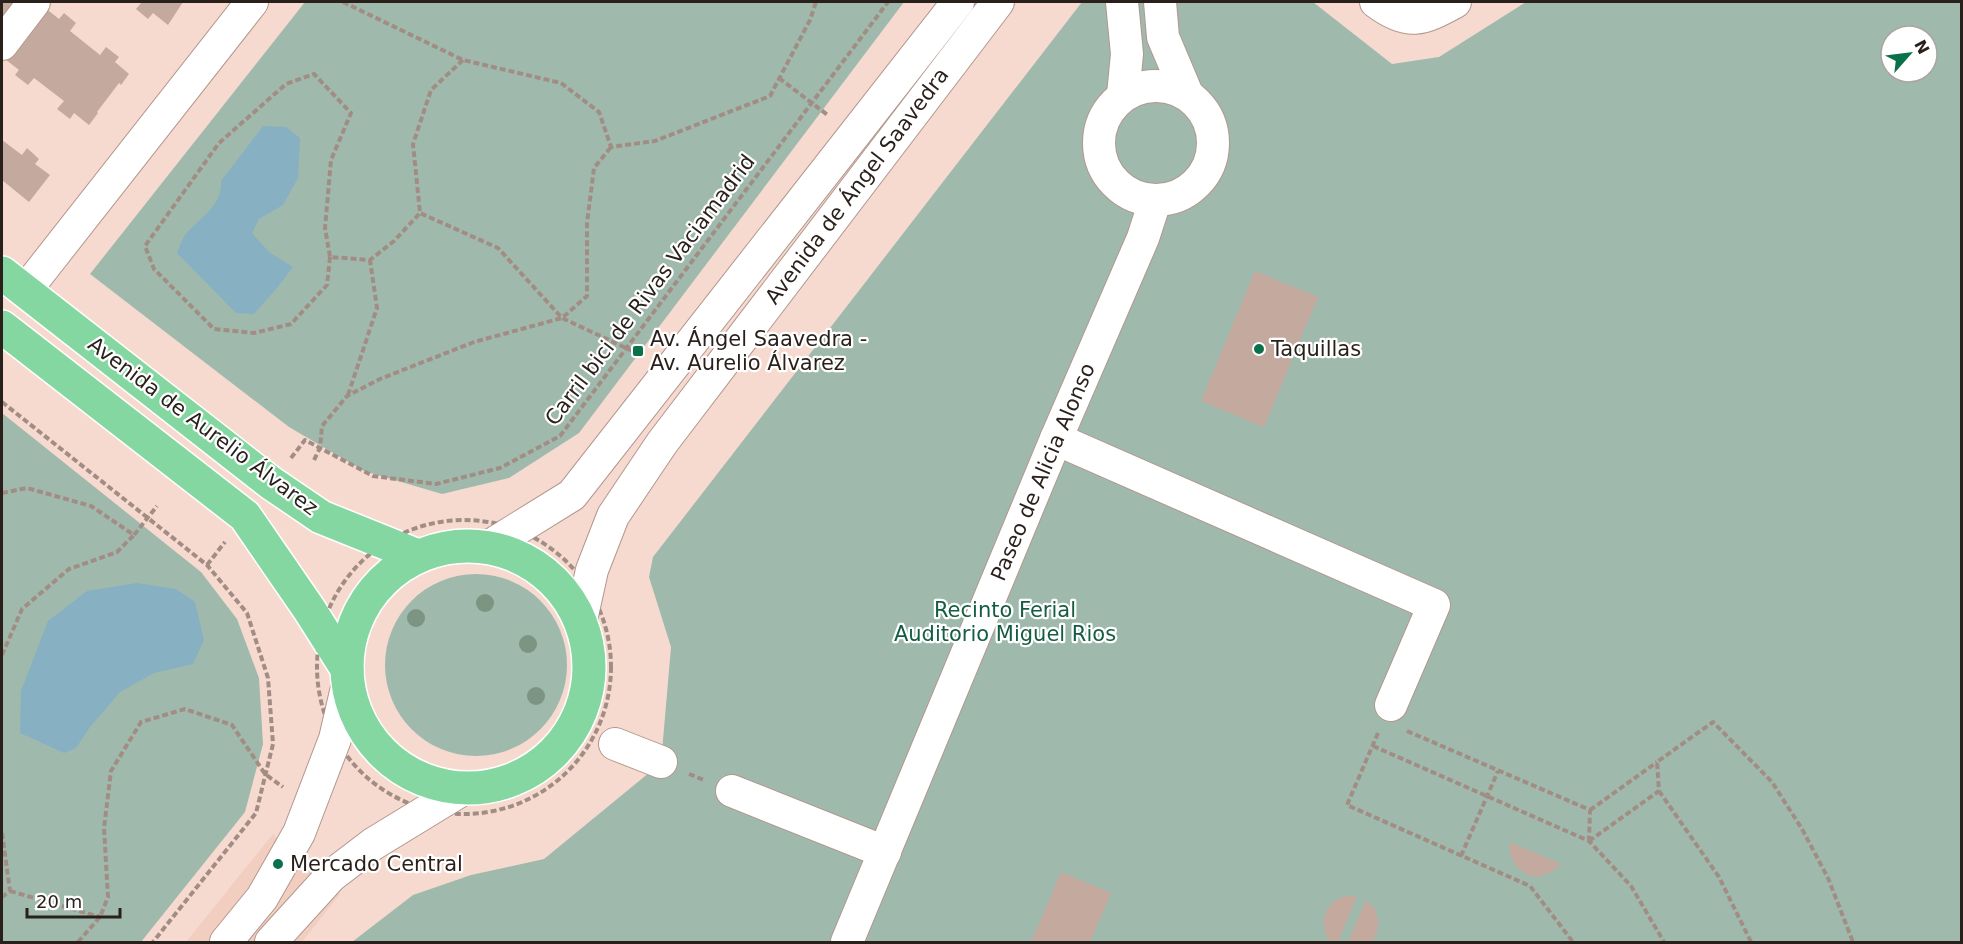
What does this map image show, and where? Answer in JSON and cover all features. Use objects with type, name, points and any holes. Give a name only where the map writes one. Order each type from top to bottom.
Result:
[{"type":"main road","name":"Avenida de Aurelio Álvarez","points":[[13,282],[271,483],[321,517],[418,556]]},
{"type":"main road","name":"Avenida de Aurelio Álvarez","points":[[2,327],[245,516],[322,628],[347,676]]},
{"type":"main road","points":[[464,545],[488,547],[517,556],[544,571],[565,593],[581,620],[590,656],[588,693],[574,728],[554,754],[527,775],[496,787],[463,789],[435,784],[409,774],[386,757],[368,736],[354,711],[347,676],[349,643],[357,617],[371,594],[400,566],[440,548],[464,545]]},
{"type":"street","points":[[2,44],[34,2]]},
{"type":"street","points":[[13,282],[252,2]]},
{"type":"street","name":"Avenida de Ángel Saavedra","points":[[488,547],[572,495],[958,2]]},
{"type":"street","name":"Avenida de Ángel Saavedra","points":[[581,620],[592,570],[613,516],[662,443],[998,2]]},
{"type":"street","points":[[1122,2],[1128,54],[1123,95]]},
{"type":"street","points":[[1160,2],[1163,37],[1187,94]]},
{"type":"street","points":[[1376,2],[1393,15],[1418,19],[1455,2]]},
{"type":"street","points":[[1155,85],[1172,87],[1187,94],[1201,106],[1210,123],[1214,141],[1212,160],[1203,177],[1190,190],[1173,198],[1155,201],[1137,197],[1121,189],[1108,176],[1101,159],[1098,141],[1101,124],[1110,108],[1123,95],[1138,88],[1155,85]]},
{"type":"street","name":"Paseo de Alicia Alonso","points":[[847,942],[1056,440],[1143,238],[1155,201]]},
{"type":"street","points":[[1056,440],[1434,605],[1387,713]]},
{"type":"street","points":[[226,942],[262,898],[299,832],[335,739],[347,676]]},
{"type":"street","points":[[615,744],[661,762]]},
{"type":"street","points":[[271,942],[331,876],[373,844],[463,789]]},
{"type":"street","points":[[732,791],[885,852]]},
{"type":"path","points":[[343,2],[463,60],[561,83],[599,112],[611,147]]},
{"type":"path","points":[[347,396],[380,379],[474,342],[562,318],[587,296],[587,223],[594,168],[611,147],[655,141],[770,96],[810,20],[816,2]]},
{"type":"path","name":"Carril bici de Rivas Vaciamadrid","points":[[305,440],[373,476],[436,484],[500,468],[560,436],[888,2]]},
{"type":"path","points":[[330,257],[370,260],[394,240],[420,213],[413,144],[431,90],[463,60]]},
{"type":"path","points":[[314,74],[351,113],[331,160],[325,228],[330,257],[327,285],[291,324],[254,333],[214,329],[154,269],[145,246],[219,143],[286,84],[314,74]]},
{"type":"path","points":[[779,78],[829,116]]},
{"type":"path","points":[[420,213],[498,248],[562,318],[646,358]]},
{"type":"path","points":[[314,460],[320,448],[322,426],[347,396],[377,308],[370,260]]},
{"type":"path","points":[[2,402],[207,565],[247,613],[268,678],[273,744],[255,813],[153,942]]},
{"type":"path","points":[[2,493],[27,488],[91,506],[134,535]]},
{"type":"path","points":[[2,655],[22,609],[69,569],[117,552],[157,506]]},
{"type":"path","points":[[448,520],[468,520],[491,522],[517,530],[558,554],[574,570],[588,589],[604,623],[610,646],[611,679],[605,710],[594,736],[582,756],[566,775],[546,790],[519,805],[490,813],[470,815],[428,811],[400,801],[375,785],[356,768],[335,739],[321,706],[317,681],[317,655],[322,628],[332,602],[342,584],[367,556],[384,543],[419,526],[448,520]]},
{"type":"path","points":[[78,942],[99,917],[108,897],[104,828],[111,771],[141,722],[185,708],[232,725],[265,774],[286,789]]},
{"type":"path","points":[[1573,942],[1530,886],[1347,805],[1387,713],[1498,771],[1590,810]]},
{"type":"path","points":[[1590,810],[1713,722],[1772,782],[1802,829],[1828,878],[1852,942]]},
{"type":"path","points":[[1373,746],[1589,841],[1631,886],[1664,942]]},
{"type":"path","points":[[661,762],[732,791]]},
{"type":"path","points":[[1657,762],[1659,791],[1719,877],[1751,942]]},
{"type":"path","points":[[1461,856],[1498,771]]},
{"type":"path","points":[[1589,841],[1659,791]]},
{"type":"path","points":[[1589,841],[1590,810]]},
{"type":"path","points":[[2,832],[10,891]]},
{"type":"path","points":[[10,891],[99,917]]},
{"type":"path","points":[[2,897],[10,891]]},
{"type":"shaded area","name":"Mercado Central","points":[[273,834],[340,894],[302,942],[186,942]]},
{"type":"green space","points":[[305,2],[904,2],[579,433],[509,478],[442,494],[364,471],[289,427],[90,274]]},
{"type":"green space","name":"Recinto Ferial Auditorio Miguel Rios","points":[[1082,2],[1313,2],[1392,64],[1439,57],[1526,2],[1961,2],[1961,942],[352,942],[413,895],[471,875],[544,859],[661,763],[671,647],[649,577],[653,557]]},
{"type":"green space","points":[[2,413],[201,572],[237,619],[259,678],[263,744],[245,812],[141,942],[2,942]]},
{"type":"green space","points":[[476,574],[511,581],[527,589],[540,601],[552,614],[560,630],[567,665],[560,700],[552,716],[540,729],[527,741],[511,749],[476,756],[441,749],[425,741],[412,729],[400,716],[392,700],[385,665],[392,630],[400,614],[412,601],[425,589],[441,581]]},
{"type":"water","points":[[263,126],[286,127],[300,138],[298,178],[283,205],[259,219],[252,233],[269,252],[293,267],[254,314],[236,313],[177,253],[185,235],[214,205],[218,198],[221,181]]},
{"type":"water","points":[[137,583],[176,589],[195,602],[204,640],[193,664],[154,673],[120,692],[90,727],[76,748],[64,753],[20,733],[21,691],[48,621],[87,591]]},
{"type":"building","points":[[2,2],[20,2],[6,19],[2,16]]},
{"type":"building","points":[[142,2],[183,2],[168,25],[153,13],[148,19],[136,9]]},
{"type":"building","points":[[44,7],[59,19],[64,13],[76,23],[70,31],[100,55],[106,47],[119,57],[115,62],[129,74],[121,85],[119,83],[89,125],[74,113],[70,119],[57,109],[64,101],[34,78],[28,85],[15,75],[19,70],[5,59]]},
{"type":"building","points":[[2,140],[22,155],[27,148],[39,159],[35,164],[50,175],[29,202],[2,180]]},
{"type":"building","name":"Taquillas","points":[[1255,271],[1318,297],[1264,427],[1201,401]]},
{"type":"building","points":[[1510,842],[1561,864],[1552,872],[1537,877],[1526,874],[1516,866],[1510,854]]},
{"type":"building","points":[[1061,872],[1111,893],[1090,942],[1031,942]]},
{"type":"building","points":[[1345,896],[1357,896],[1338,942],[1332,942],[1327,938],[1323,923],[1326,911],[1334,901]]},
{"type":"building","points":[[1366,900],[1375,909],[1379,923],[1376,935],[1371,942],[1348,942]]},
{"type":"place","name":"Taquillas","points":[[1259,349]]},
{"type":"place","name":"Av. Ángel Saavedra - Av. Aurelio Álvarez","points":[[638,351]]},
{"type":"place","name":"Mercado Central","points":[[278,864]]}]
